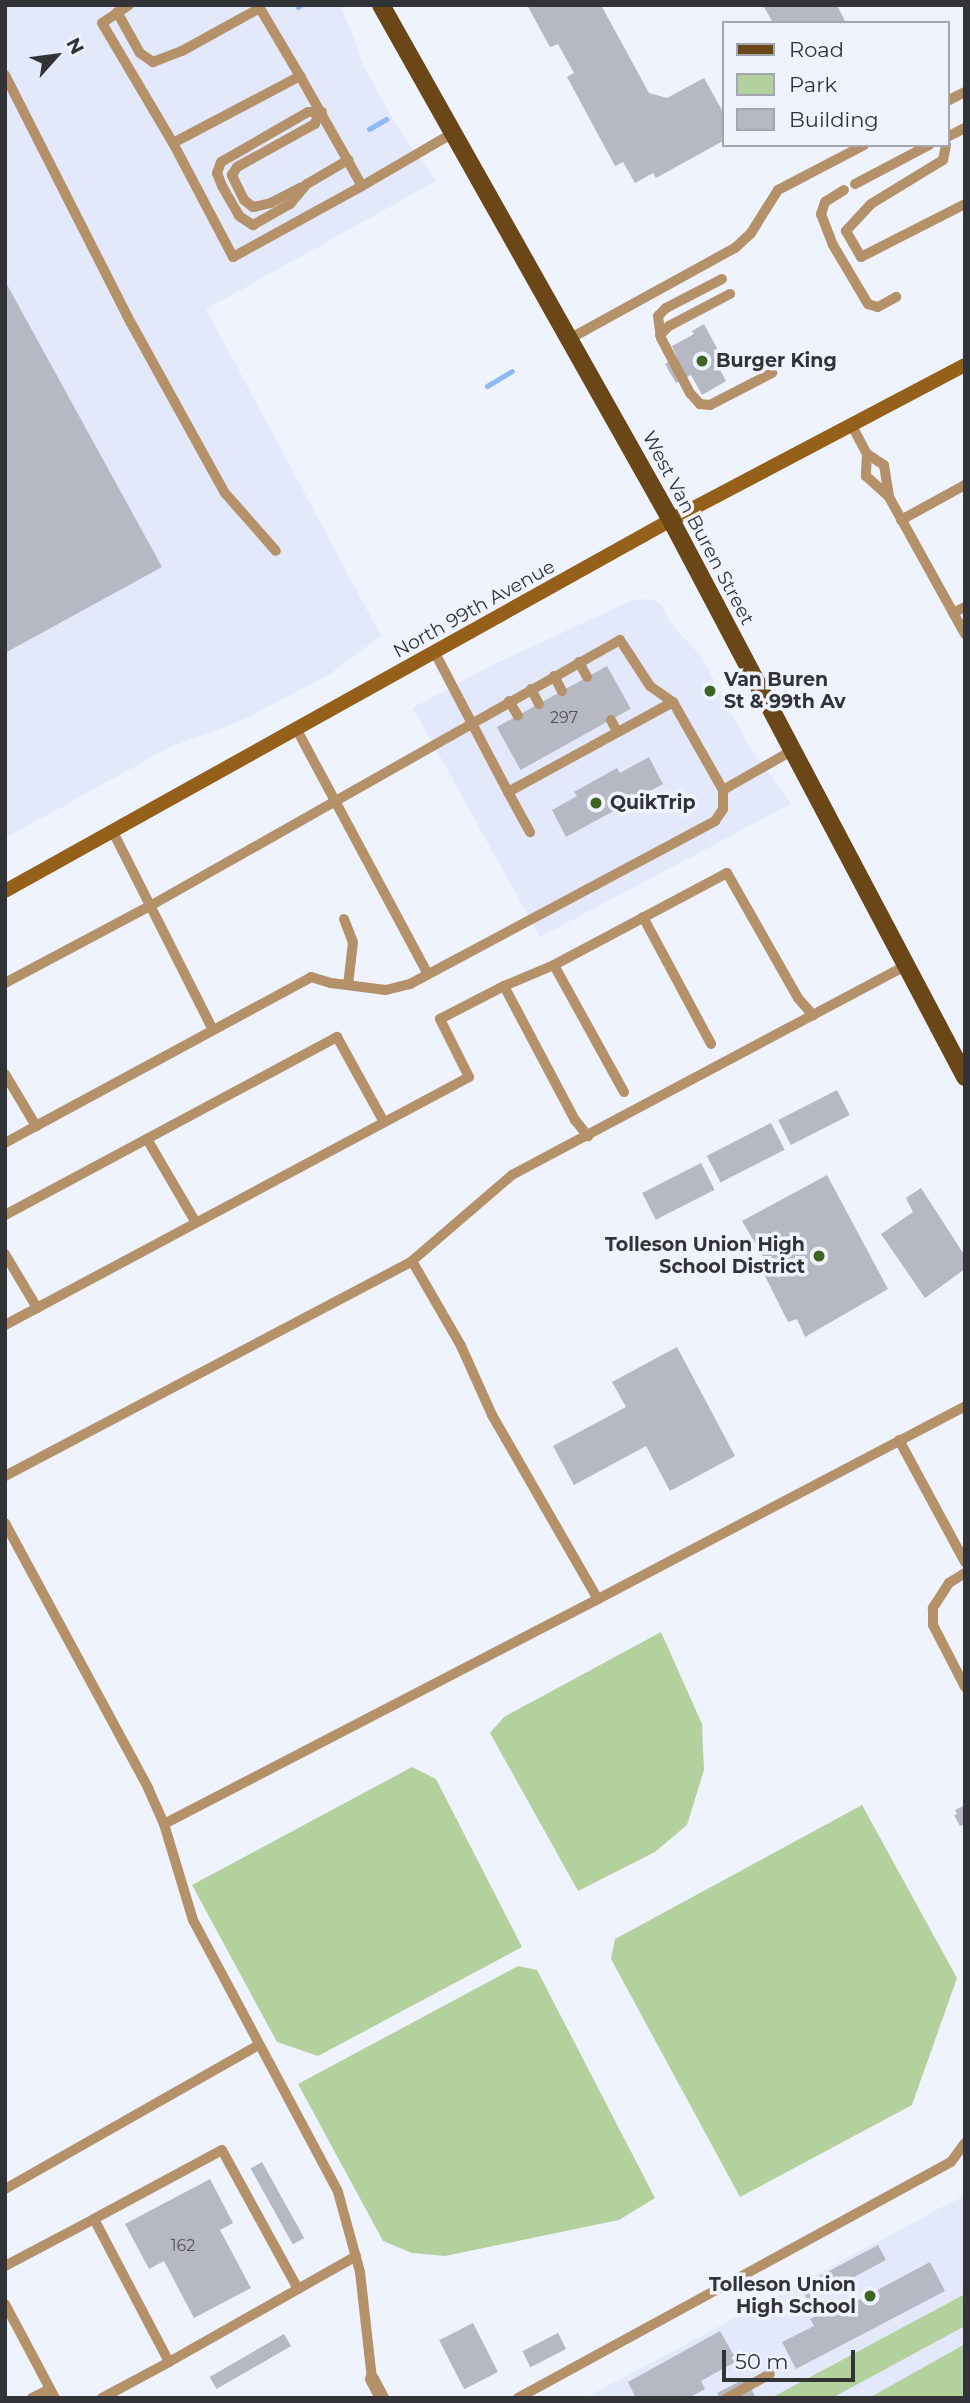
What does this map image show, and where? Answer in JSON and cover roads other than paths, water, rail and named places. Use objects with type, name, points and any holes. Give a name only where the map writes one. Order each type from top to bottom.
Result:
[{"type":"main road","name":"West Van Buren Street","points":[[382,5],[671,520],[965,1077]]},
{"type":"main road","name":"North 99th Avenue","points":[[5,891],[671,520],[965,365]]},
{"type":"street","points":[[372,2379],[382,2398]]},
{"type":"lane","points":[[129,5],[102,23],[173,143],[233,257],[453,133]]},
{"type":"lane","points":[[117,12],[140,52],[153,62],[181,51],[259,7],[362,186]]},
{"type":"lane","points":[[5,75],[131,323],[225,493],[276,551]]},
{"type":"lane","points":[[173,143],[300,76]]},
{"type":"lane","points":[[949,100],[965,92]]},
{"type":"lane","points":[[307,184],[290,204],[262,222],[249,225],[239,216],[222,186],[217,169],[221,162],[308,112],[320,113]]},
{"type":"lane","points":[[320,113],[315,124],[237,167],[232,175],[244,200],[253,207],[271,204],[348,160]]},
{"type":"lane","points":[[949,139],[964,129]]},
{"type":"lane","points":[[571,338],[735,248],[751,233],[778,190],[859,147]]},
{"type":"lane","points":[[855,184],[925,147]]},
{"type":"lane","points":[[861,257],[846,231],[871,204],[943,160],[946,147]]},
{"type":"lane","points":[[844,190],[825,202],[821,214],[833,245],[868,304],[878,307],[896,297]]},
{"type":"lane","points":[[845,266],[965,204]]},
{"type":"lane","points":[[722,279],[666,308],[658,316],[660,335],[690,393],[700,404],[720,401],[772,373]]},
{"type":"lane","points":[[660,335],[669,326],[730,294]]},
{"type":"lane","points":[[851,424],[867,454],[884,465],[889,496],[965,634]]},
{"type":"lane","points":[[867,454],[866,476],[889,496]]},
{"type":"lane","points":[[901,520],[965,485]]},
{"type":"lane","points":[[953,613],[965,607]]},
{"type":"lane","points":[[5,983],[150,906],[620,640],[650,687],[673,702],[723,790],[723,809],[715,821],[410,984],[386,990],[311,976],[5,1143]]},
{"type":"lane","points":[[435,653],[530,832]]},
{"type":"lane","points":[[579,662],[587,677]]},
{"type":"lane","points":[[554,676],[562,691]]},
{"type":"lane","points":[[531,689],[539,704]]},
{"type":"lane","points":[[509,701],[518,716]]},
{"type":"lane","points":[[508,792],[673,702]]},
{"type":"lane","points":[[611,720],[617,732]]},
{"type":"lane","points":[[297,730],[428,974]]},
{"type":"lane","points":[[585,734],[592,746]]},
{"type":"lane","points":[[562,748],[568,759]]},
{"type":"lane","points":[[723,790],[793,750]]},
{"type":"lane","points":[[542,758],[548,770]]},
{"type":"lane","points":[[113,832],[213,1030]]},
{"type":"lane","points":[[5,1325],[469,1077],[440,1019],[504,986],[554,965],[727,873],[798,998],[813,1015]]},
{"type":"lane","points":[[643,917],[711,1044]]},
{"type":"lane","points":[[344,919],[353,942],[348,985]]},
{"type":"lane","points":[[554,965],[624,1092]]},
{"type":"lane","points":[[5,1476],[412,1261],[512,1175],[905,966]]},
{"type":"lane","points":[[504,986],[575,1121],[588,1136]]},
{"type":"lane","points":[[5,1215],[337,1037],[384,1122]]},
{"type":"lane","points":[[5,1074],[36,1126]]},
{"type":"lane","points":[[147,1139],[196,1223]]},
{"type":"lane","points":[[5,1254],[37,1308]]},
{"type":"lane","points":[[412,1261],[461,1346],[492,1415],[598,1599]]},
{"type":"lane","points":[[164,1824],[965,1406]]},
{"type":"lane","points":[[899,1440],[965,1562]]},
{"type":"lane","points":[[5,1523],[148,1788],[164,1824],[193,1920],[338,2192],[356,2256],[372,2379]]},
{"type":"lane","points":[[965,1573],[948,1583],[933,1608],[933,1625],[965,1687]]},
{"type":"lane","points":[[5,2189],[259,2045]]},
{"type":"lane","points":[[518,2398],[951,2162],[965,2143]]},
{"type":"lane","points":[[5,2266],[222,2150],[298,2289]]},
{"type":"lane","points":[[94,2219],[169,2362]]},
{"type":"lane","points":[[102,2398],[356,2256]]},
{"type":"lane","points":[[5,2304],[52,2393],[32,2398]]},
{"type":"lane","points":[[727,2398],[770,2374]]},
{"type":"waterway","points":[[369,129],[386,119]]},
{"type":"waterway","points":[[487,386],[512,371]]},
{"type":"place","name":"Burger King","points":[[702,361]]},
{"type":"place","name":"Van Buren St & 99th Av","points":[[710,691]]},
{"type":"place","name":"QuikTrip","points":[[596,803]]},
{"type":"place","name":"Tolleson Union High School District","points":[[819,1256]]},
{"type":"place","name":"Tolleson Union High School","points":[[870,2296]]}]
